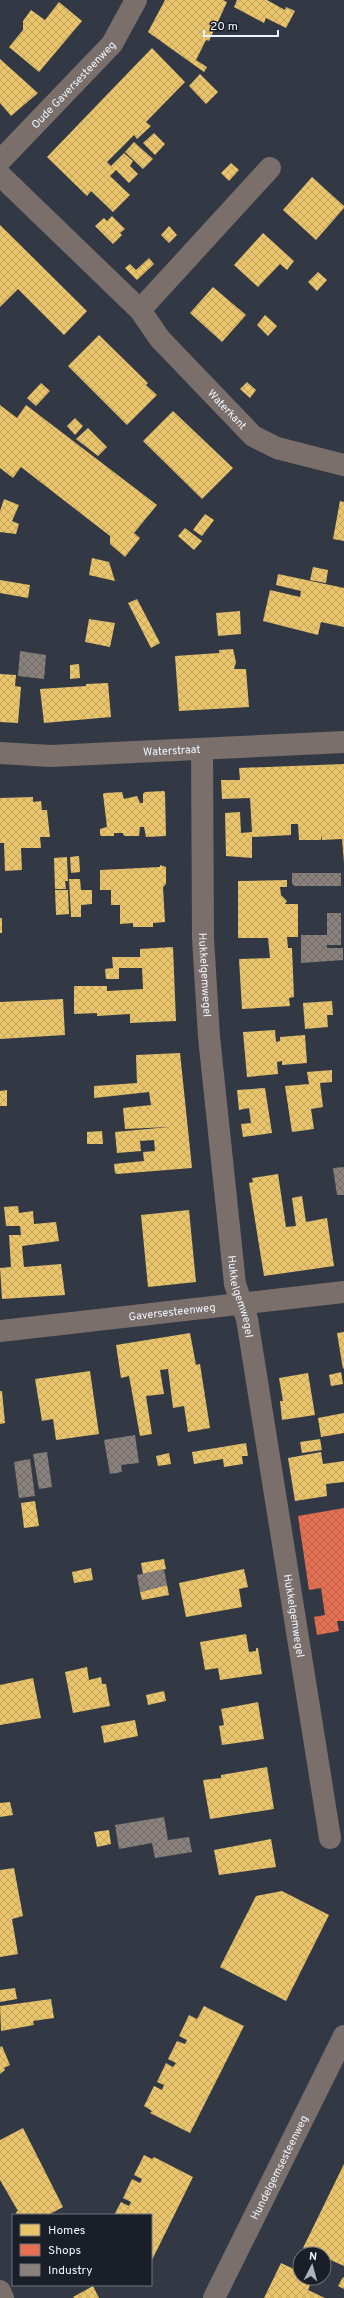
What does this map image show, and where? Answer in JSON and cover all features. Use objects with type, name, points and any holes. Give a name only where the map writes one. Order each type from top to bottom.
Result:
[{"type":"main road","name":"Hundelgemsesteenweg","points":[[214,2298],[344,2036]]},
{"type":"street","name":"Oude Gaversesteenweg","points":[[0,161],[112,44],[136,0]]},
{"type":"street","points":[[140,310],[270,168]]},
{"type":"street","name":"Waterkant","points":[[0,175],[140,310],[160,339],[253,436],[277,448],[344,465]]},
{"type":"street","name":"Waterstraat","points":[[0,753],[50,756],[202,750],[344,742]]},
{"type":"street","name":"Hukkelgemwegel","points":[[202,750],[203,938],[209,1037],[235,1284],[250,1335],[330,1838]]},
{"type":"street","name":"Gaversesteenweg","points":[[0,1331],[241,1305],[344,1292]]},
{"type":"street","points":[[0,2291],[4,2298]]},
{"type":"building: Homes","points":[[165,0],[223,0],[227,2],[209,41],[206,40],[196,60],[207,67],[204,72],[148,32]]},
{"type":"building: Homes","points":[[237,0],[267,0],[285,10],[286,7],[295,11],[286,28],[266,18],[264,23],[234,7]]},
{"type":"building: Homes","points":[[59,2],[82,21],[39,72],[9,47],[23,30],[23,21],[31,10],[45,20]]},
{"type":"building: Homes","points":[[152,48],[185,82],[146,122],[151,126],[137,139],[134,135],[107,162],[111,166],[124,153],[133,161],[130,166],[138,174],[129,183],[116,170],[110,176],[130,195],[113,212],[91,191],[87,196],[47,157]]},
{"type":"building: Homes","points":[[0,59],[38,93],[11,116],[0,103]]},
{"type":"building: Homes","points":[[200,74],[218,92],[206,104],[189,86]]},
{"type":"building: Homes","points":[[154,133],[165,144],[155,155],[143,143]]},
{"type":"building: Homes","points":[[134,142],[153,159],[143,169],[125,152]]},
{"type":"building: Homes","points":[[231,163],[239,170],[229,181],[221,173]]},
{"type":"building: Homes","points":[[312,177],[344,206],[344,208],[316,240],[283,210]]},
{"type":"building: Homes","points":[[112,216],[125,229],[120,233],[122,235],[113,244],[95,226],[104,218],[107,221]]},
{"type":"building: Homes","points":[[0,225],[87,311],[64,335],[18,289],[0,307]]},
{"type":"building: Homes","points":[[169,226],[177,235],[169,243],[161,235]]},
{"type":"building: Homes","points":[[263,233],[294,261],[287,270],[280,264],[258,287],[234,265]]},
{"type":"building: Homes","points":[[149,258],[154,264],[137,280],[125,268],[130,264],[136,270]]},
{"type":"building: Homes","points":[[318,272],[327,280],[317,291],[308,282]]},
{"type":"building: Homes","points":[[213,287],[246,315],[222,342],[190,313]]},
{"type":"building: Homes","points":[[265,315],[277,326],[268,336],[257,325]]},
{"type":"building: Homes","points":[[99,335],[148,383],[146,385],[157,395],[127,425],[68,366]]},
{"type":"building: Homes","points":[[247,382],[256,390],[250,398],[240,389]]},
{"type":"building: Homes","points":[[41,383],[50,391],[36,406],[27,398]]},
{"type":"building: Homes","points":[[0,405],[17,418],[26,405],[157,505],[134,533],[140,538],[125,557],[110,544],[110,536],[21,467],[13,478],[0,468]]},
{"type":"building: Homes","points":[[173,411],[233,468],[202,499],[143,441]]},
{"type":"building: Homes","points":[[75,418],[83,426],[75,435],[67,426]]},
{"type":"building: Homes","points":[[88,428],[107,447],[98,456],[76,439]]},
{"type":"building: Homes","points":[[4,499],[19,505],[12,521],[19,524],[16,534],[0,532],[0,511]]},
{"type":"building: Homes","points":[[340,501],[344,502],[344,541],[333,539]]},
{"type":"building: Homes","points":[[205,514],[214,520],[202,536],[193,530]]},
{"type":"building: Homes","points":[[185,528],[202,541],[194,550],[178,536]]},
{"type":"building: Homes","points":[[92,558],[109,562],[115,581],[89,575]]},
{"type":"building: Homes","points":[[313,567],[328,570],[326,583],[310,580]]},
{"type":"building: Homes","points":[[278,574],[344,588],[344,627],[321,622],[318,635],[263,621],[270,590],[300,597],[301,591],[276,585]]},
{"type":"building: Homes","points":[[0,580],[30,585],[28,598],[0,593]]},
{"type":"building: Homes","points":[[137,599],[160,643],[151,648],[128,603]]},
{"type":"building: Homes","points":[[240,611],[241,634],[218,636],[216,613]]},
{"type":"building: Homes","points":[[89,619],[115,623],[110,647],[85,642]]},
{"type":"building: Homes","points":[[233,649],[236,662],[234,669],[246,669],[249,707],[179,711],[175,656],[219,653],[219,650]]},
{"type":"building: Homes","points":[[79,664],[80,678],[70,679],[70,665]]},
{"type":"building: Homes","points":[[0,674],[16,675],[15,686],[21,687],[18,723],[0,722]]},
{"type":"building: Homes","points":[[108,683],[111,717],[44,723],[40,689]]},
{"type":"building: Homes","points":[[344,764],[344,863],[342,839],[322,840],[321,835],[321,840],[299,840],[298,824],[291,824],[291,835],[252,837],[252,858],[226,856],[225,813],[240,812],[241,833],[252,832],[250,798],[222,799],[221,780],[240,780],[239,768]]},
{"type":"building: Homes","points":[[164,791],[166,836],[146,837],[144,827],[140,827],[139,836],[124,836],[123,833],[114,833],[114,836],[101,836],[100,829],[107,827],[103,794],[122,792],[124,799],[137,796],[140,803],[143,803],[143,794],[145,792]]},
{"type":"building: Homes","points":[[33,797],[33,802],[41,801],[42,810],[47,810],[50,837],[40,837],[41,848],[21,848],[22,870],[5,871],[4,843],[0,843],[0,798]]},
{"type":"building: Homes","points":[[79,856],[80,872],[71,873],[70,857]]},
{"type":"building: Homes","points":[[67,857],[68,881],[65,881],[66,889],[55,889],[54,858]]},
{"type":"building: Homes","points":[[160,865],[166,867],[166,884],[163,887],[165,922],[153,923],[153,927],[133,927],[133,923],[120,924],[120,905],[111,905],[111,890],[100,890],[100,870],[160,867]]},
{"type":"building: Homes","points":[[69,879],[80,879],[81,890],[92,890],[92,904],[81,905],[81,917],[71,917]]},
{"type":"building: Homes","points":[[287,880],[287,887],[280,887],[281,895],[287,901],[285,904],[298,904],[298,937],[287,937],[288,948],[292,948],[294,997],[289,998],[290,1006],[242,1009],[239,959],[270,958],[268,938],[238,938],[238,881]]},
{"type":"building: Homes","points":[[55,890],[68,890],[69,914],[56,915]]},
{"type":"building: Homes","points":[[0,918],[2,918],[2,933],[0,933]]},
{"type":"building: Homes","points":[[173,947],[176,1021],[130,1023],[130,1014],[97,1016],[97,1013],[74,1014],[74,986],[107,986],[107,991],[143,989],[142,968],[119,968],[119,979],[106,979],[105,969],[113,968],[112,957],[140,957],[140,949]]},
{"type":"building: Homes","points":[[63,999],[65,1035],[0,1039],[0,1002]]},
{"type":"building: Homes","points":[[332,1001],[333,1015],[327,1015],[328,1027],[305,1029],[303,1003]]},
{"type":"building: Homes","points":[[275,1030],[276,1042],[280,1041],[280,1037],[305,1035],[307,1063],[282,1065],[282,1061],[277,1062],[278,1074],[247,1077],[243,1032]]},
{"type":"building: Homes","points":[[180,1053],[192,1168],[115,1173],[114,1164],[144,1161],[143,1152],[155,1151],[154,1140],[140,1141],[141,1151],[117,1153],[115,1132],[169,1127],[125,1129],[123,1108],[151,1105],[149,1092],[94,1098],[94,1086],[137,1083],[136,1055]]},
{"type":"building: Homes","points":[[332,1070],[332,1082],[320,1083],[323,1107],[311,1109],[314,1129],[292,1132],[285,1086],[309,1084],[307,1072]]},
{"type":"building: Homes","points":[[265,1088],[272,1133],[243,1137],[241,1124],[251,1123],[249,1108],[239,1110],[237,1090]]},
{"type":"building: Homes","points":[[7,1090],[7,1106],[0,1106],[0,1091]]},
{"type":"building: Homes","points":[[102,1131],[103,1144],[87,1144],[87,1132]]},
{"type":"building: Homes","points":[[278,1174],[286,1227],[296,1226],[292,1198],[302,1196],[306,1222],[327,1218],[334,1266],[264,1276],[249,1183],[253,1182],[252,1178]]},
{"type":"building: Homes","points":[[18,1206],[19,1213],[33,1211],[34,1224],[56,1222],[59,1241],[22,1246],[24,1267],[61,1264],[65,1295],[2,1299],[0,1268],[11,1267],[9,1235],[21,1235],[20,1226],[6,1226],[4,1207]]},
{"type":"building: Homes","points":[[189,1210],[196,1282],[148,1287],[141,1215]]},
{"type":"building: Homes","points":[[344,1332],[344,1368],[343,1369],[337,1333]]},
{"type":"building: Homes","points":[[190,1333],[196,1365],[200,1364],[210,1428],[188,1432],[184,1406],[173,1408],[168,1369],[160,1370],[164,1394],[146,1396],[152,1434],[140,1436],[129,1376],[121,1378],[116,1345]]},
{"type":"building: Homes","points":[[90,1371],[99,1434],[56,1440],[53,1419],[42,1421],[35,1379]]},
{"type":"building: Homes","points":[[341,1372],[343,1384],[331,1386],[329,1375]]},
{"type":"building: Homes","points":[[308,1373],[315,1415],[282,1420],[280,1401],[283,1401],[279,1378]]},
{"type":"building: Homes","points":[[0,1391],[2,1391],[5,1423],[0,1424]]},
{"type":"building: Homes","points":[[344,1413],[344,1433],[321,1437],[318,1418]]},
{"type":"building: Homes","points":[[320,1439],[322,1450],[302,1453],[300,1442]]},
{"type":"building: Homes","points":[[246,1443],[248,1456],[242,1456],[243,1464],[224,1467],[223,1459],[194,1464],[192,1452]]},
{"type":"building: Homes","points":[[321,1452],[323,1464],[344,1461],[344,1482],[326,1484],[327,1496],[295,1501],[288,1458]]},
{"type":"building: Homes","points":[[169,1453],[171,1464],[158,1466],[156,1456]]},
{"type":"building: Homes","points":[[35,1501],[39,1526],[24,1528],[21,1503]]},
{"type":"building: Homes","points":[[164,1559],[166,1569],[143,1574],[141,1563]]},
{"type":"building: Homes","points":[[91,1568],[93,1580],[74,1583],[72,1572]]},
{"type":"building: Homes","points":[[244,1569],[248,1587],[239,1589],[242,1607],[186,1617],[179,1583]]},
{"type":"building: Homes","points":[[167,1585],[169,1595],[142,1600],[140,1592]]},
{"type":"building: Homes","points":[[246,1634],[249,1652],[256,1651],[256,1648],[258,1648],[262,1674],[220,1680],[218,1668],[205,1670],[200,1642]]},
{"type":"building: Homes","points":[[87,1667],[89,1680],[101,1677],[102,1684],[106,1684],[110,1706],[73,1713],[65,1672]]},
{"type":"building: Homes","points":[[33,1678],[41,1718],[0,1725],[0,1685]]},
{"type":"building: Homes","points":[[164,1691],[166,1701],[148,1705],[146,1695]]},
{"type":"building: Homes","points":[[258,1702],[264,1739],[222,1745],[219,1726],[224,1725],[221,1709]]},
{"type":"building: Homes","points":[[135,1720],[138,1736],[104,1743],[101,1726]]},
{"type":"building: Homes","points":[[267,1767],[274,1809],[210,1819],[203,1780],[221,1778],[221,1775]]},
{"type":"building: Homes","points":[[10,1802],[13,1815],[0,1817],[0,1803]]},
{"type":"building: Homes","points":[[109,1830],[111,1844],[97,1847],[94,1832]]},
{"type":"building: Homes","points":[[271,1839],[276,1867],[219,1875],[214,1850]]},
{"type":"building: Homes","points":[[14,1868],[23,1916],[12,1919],[18,1954],[0,1957],[0,1870]]},
{"type":"building: Homes","points":[[282,1891],[329,1915],[286,2001],[220,1967],[256,1896]]},
{"type":"building: Homes","points":[[15,1988],[17,1999],[0,2002],[0,1990]]},
{"type":"building: Homes","points":[[51,1999],[54,2018],[33,2021],[34,2025],[1,2031],[0,2006]]},
{"type":"building: Homes","points":[[204,2006],[244,2026],[190,2133],[150,2113],[152,2111],[144,2106],[154,2086],[162,2090],[164,2085],[157,2082],[166,2063],[173,2067],[176,2063],[168,2059],[177,2041],[185,2044],[187,2040],[179,2036],[189,2015],[197,2019]]},
{"type":"building: Homes","points":[[2,2046],[10,2065],[4,2068],[5,2070],[0,2074],[0,2047]]},
{"type":"building: Homes","points":[[23,2128],[63,2207],[50,2214],[17,2214],[16,2212],[18,2211],[0,2180],[0,2140]]},
{"type":"building: Homes","points":[[144,2155],[152,2159],[154,2157],[193,2177],[152,2260],[152,2214],[115,2214],[121,2202],[129,2206],[131,2202],[123,2198],[132,2179],[140,2183],[142,2179],[134,2175]]},
{"type":"building: Homes","points":[[344,2164],[344,2266],[332,2261],[332,2246],[304,2246]]},
{"type":"building: Homes","points":[[281,2263],[292,2268],[292,2286],[310,2286],[308,2290],[325,2298],[264,2298]]},
{"type":"building: Homes","points":[[343,2277],[344,2278],[344,2289],[338,2286]]},
{"type":"building: Homes","points":[[93,2286],[99,2298],[73,2297]]},
{"type":"building: Shops","points":[[344,1508],[344,1621],[337,1621],[339,1631],[317,1635],[314,1617],[325,1615],[321,1588],[309,1590],[298,1516]]},
{"type":"building: Industry","points":[[20,651],[46,655],[44,679],[18,676]]},
{"type":"building: Industry","points":[[292,873],[341,873],[341,886],[295,886],[292,884]]},
{"type":"building: Industry","points":[[327,913],[341,913],[341,945],[327,945],[327,948],[343,948],[343,960],[301,963],[301,935],[327,935]]},
{"type":"building: Industry","points":[[344,1167],[344,1195],[337,1195],[333,1168]]},
{"type":"building: Industry","points":[[135,1435],[139,1463],[121,1465],[122,1472],[110,1474],[104,1440]]},
{"type":"building: Industry","points":[[47,1452],[52,1487],[39,1489],[33,1454]]},
{"type":"building: Industry","points":[[30,1459],[35,1496],[19,1498],[14,1462]]},
{"type":"building: Industry","points":[[164,1569],[167,1585],[140,1592],[137,1575]]},
{"type":"building: Industry","points":[[164,1817],[168,1840],[189,1837],[192,1852],[155,1858],[152,1843],[119,1849],[115,1825]]}]
